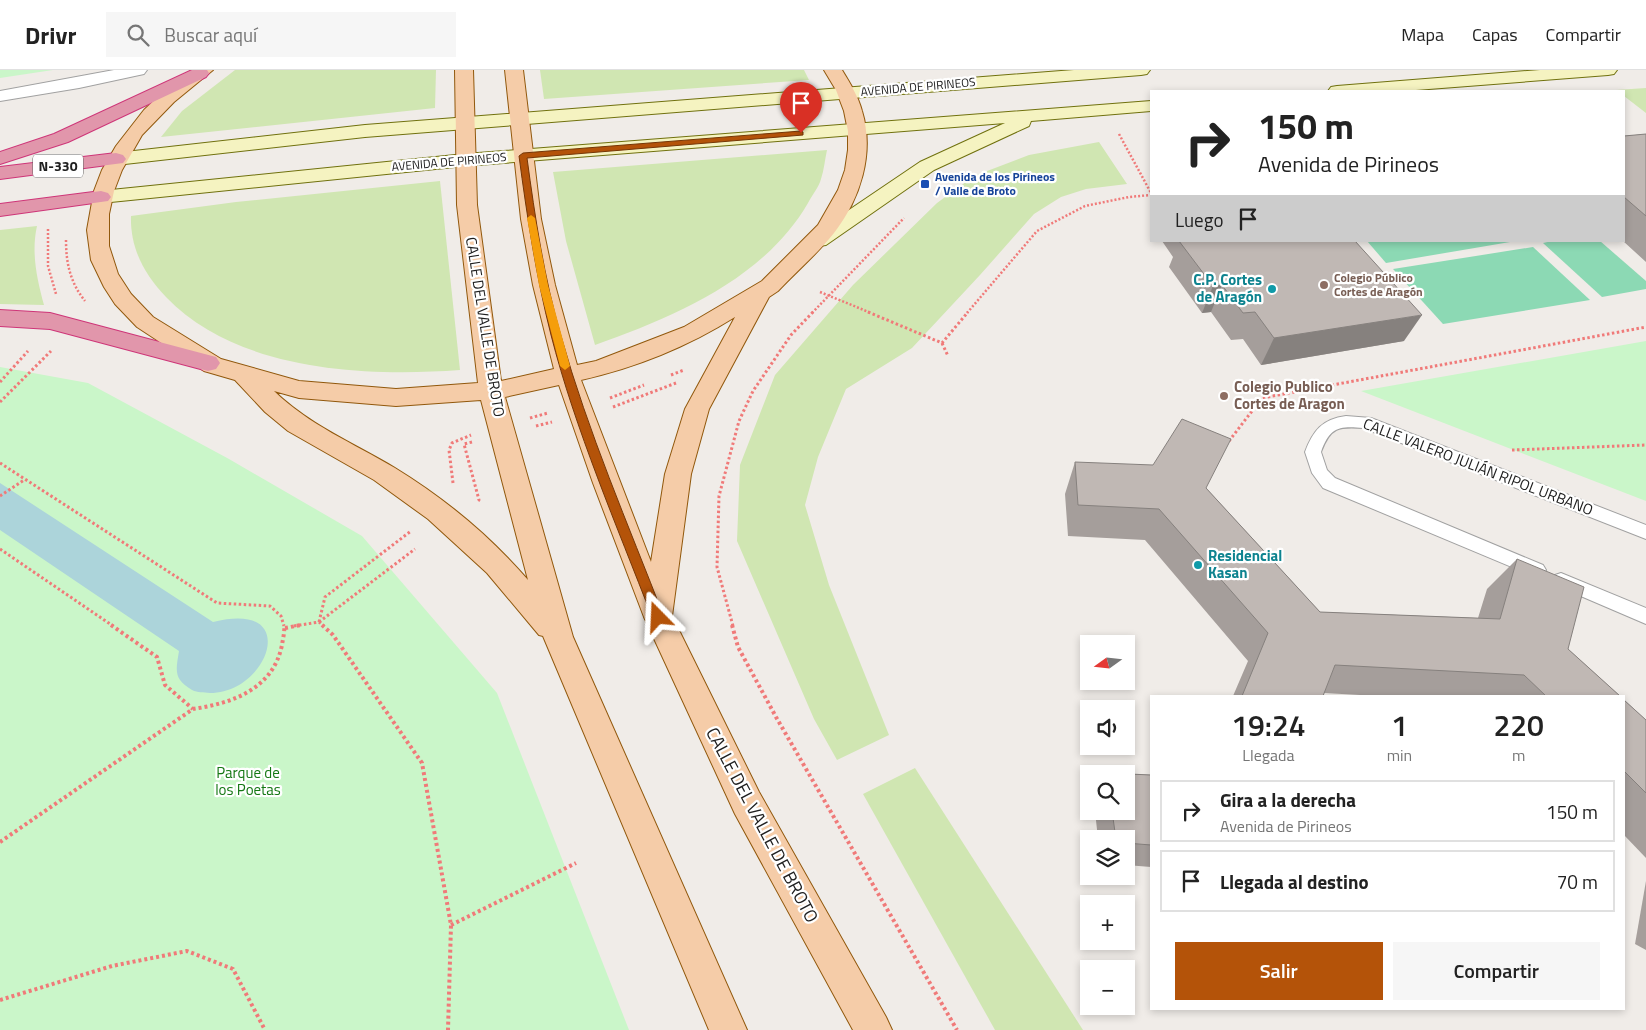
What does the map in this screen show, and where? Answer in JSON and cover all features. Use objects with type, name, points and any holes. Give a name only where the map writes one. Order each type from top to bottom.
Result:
[{"type":"highway","points":[[0,158],[60,138],[202,71]]},
{"type":"highway","name":"N-330","points":[[0,173],[116,159]]},
{"type":"highway","name":"N-330","points":[[0,210],[101,197]]},
{"type":"highway","points":[[0,318],[50,321],[208,362]]},
{"type":"main road","name":"CALLE DEL VALLE DE BROTO","points":[[464,70],[467,205],[491,392],[558,637],[728,1030]]},
{"type":"main road","name":"CALLE DEL VALLE DE BROTO","points":[[514,70],[531,219],[544,285],[568,377],[606,483],[658,617],[747,803],[873,1030]]},
{"type":"main road","name":"AVENIDA DE PIRINEOS","points":[[202,71],[167,99],[138,128],[116,159],[101,197],[96,232],[104,269],[125,304],[159,336],[208,362],[245,377],[292,388],[336,394],[402,398],[491,392],[568,377],[649,351],[705,326],[760,293],[792,267],[819,240],[839,211],[852,182],[858,155],[858,129],[848,93],[833,70]]},
{"type":"main road","name":"AVENIDA DE PIRINEOS","points":[[997,70],[1048,76]]},
{"type":"main road","name":"AVENIDA DE PIRINEOS","points":[[116,159],[365,131],[1141,70]]},
{"type":"main road","points":[[1350,90],[1608,70]]},
{"type":"main road","name":"AVENIDA DE PIRINEOS","points":[[101,197],[465,160],[1150,106]]},
{"type":"main road","name":"AVENIDA DE PIRINEOS","points":[[819,240],[937,161],[1039,115]]},
{"type":"main road","points":[[658,617],[678,474],[697,410],[760,293]]},
{"type":"main road","name":"CALLE DEL VALLE DE BROTO","points":[[245,377],[278,411],[304,430],[394,480],[451,522],[511,579],[558,637]]},
{"type":"street","points":[[0,96],[87,82],[138,70]]},
{"type":"lane","name":"CALLE VALERO JULIÁN RIPOL URBANO","points":[[1646,532],[1497,472],[1365,422],[1338,422],[1330,425],[1322,432],[1312,452],[1320,473],[1329,484],[1646,616]]},
{"type":"path","points":[[1115,127],[1150,192]]},
{"type":"path","points":[[942,343],[1037,231],[1085,206],[1150,194]]},
{"type":"path","points":[[0,402],[90,307],[77,292],[68,273],[66,252],[67,220],[74,200]]},
{"type":"path","points":[[907,215],[791,335],[753,391],[739,421],[719,496],[717,567],[738,647],[776,718],[958,1030]]},
{"type":"path","points":[[49,224],[48,266],[59,300]]},
{"type":"path","points":[[820,292],[942,343],[948,356]]},
{"type":"path","points":[[1228,441],[1262,398],[1646,328]]},
{"type":"path","points":[[0,382],[28,351]]},
{"type":"path","points":[[614,407],[684,380]]},
{"type":"path","points":[[536,426],[556,421]]},
{"type":"path","points":[[471,507],[479,500],[464,444],[473,442]]},
{"type":"path","points":[[1497,472],[1503,451],[1646,445]]},
{"type":"path","points":[[0,463],[217,603],[270,606],[281,616],[285,628],[280,654],[269,676],[242,696],[220,705],[193,709],[0,842]]},
{"type":"path","points":[[0,496],[25,479]]},
{"type":"path","points":[[0,549],[156,657],[165,685],[193,709]]},
{"type":"path","points":[[285,628],[319,622],[415,549]]},
{"type":"path","points":[[319,622],[333,635],[422,763],[451,925],[448,1030]]},
{"type":"path","points":[[451,925],[576,864]]},
{"type":"path","points":[[0,1000],[112,966],[187,951],[232,969],[265,1030]]},
{"type":"green space","points":[[0,70],[53,70],[0,78]]},
{"type":"green space","points":[[235,70],[436,70],[435,108],[161,137],[182,111]]},
{"type":"green space","points":[[540,70],[804,70],[809,80],[544,99]]},
{"type":"green space","points":[[1646,88],[1646,113],[1625,97],[1625,90],[1616,90]]},
{"type":"green space","points":[[1099,142],[1127,184],[1086,189],[1061,197],[1034,214],[912,348],[846,389],[818,457],[805,505],[829,585],[889,735],[837,760],[814,719],[737,541],[740,465],[775,375],[853,285],[937,203],[974,176],[1029,155]]},
{"type":"green space","points":[[827,150],[822,176],[817,188],[789,230],[767,253],[742,274],[686,308],[595,345],[566,241],[553,172]]},
{"type":"green space","points":[[440,181],[460,370],[384,372],[304,364],[265,354],[228,341],[195,322],[158,288],[140,260],[131,228],[131,216],[236,202]]},
{"type":"green space","points":[[37,226],[35,256],[37,276],[44,305],[0,304],[0,230]]},
{"type":"green space","points":[[1368,242],[1510,242],[1386,263]]},
{"type":"green space","points":[[1601,242],[1646,281],[1646,289],[1602,297],[1543,243]]},
{"type":"green space","points":[[1533,247],[1590,300],[1443,324],[1393,269]]},
{"type":"green space","points":[[1646,341],[1646,501],[1361,391]]},
{"type":"green space","name":"Parque de los Poetas","points":[[0,367],[88,383],[229,459],[362,536],[497,693],[629,1030],[0,1030]]},
{"type":"green space","points":[[915,768],[1083,1030],[995,1030],[863,794]]},
{"type":"water","points":[[0,483],[213,622],[241,618],[258,623],[267,634],[267,649],[260,664],[248,679],[231,689],[210,693],[196,692],[186,686],[177,674],[179,651],[0,530]]},
{"type":"building","points":[[1646,134],[1646,216],[1625,198],[1625,136]]},
{"type":"building","name":"C.P. Cortes de Aragón","points":[[1180,242],[1356,242],[1422,315],[1274,338],[1255,312],[1243,313],[1222,285],[1213,286]]},
{"type":"building","points":[[1182,419],[1231,439],[1206,488],[1320,612],[1500,619],[1517,559],[1584,587],[1568,649],[1619,695],[1545,695],[1524,675],[1335,665],[1323,695],[1242,695],[1268,633],[1159,509],[1078,505],[1075,462],[1153,465]]},
{"type":"building","points":[[1625,701],[1646,720],[1646,793],[1625,772]]},
{"type":"building","points":[[1135,774],[1150,775],[1150,845],[1135,844],[1135,830],[1115,830],[1113,820],[1135,820]]},
{"type":"slow traffic","points":[[531,218],[544,285],[565,366]]},
{"type":"place","name":"Avenida de los Pirineos / Valle de Broto","points":[[925,184]]},
{"type":"place","name":"Colegio Público Cortes de Aragón","points":[[1324,285]]},
{"type":"place","name":"C.P. Cortes de Aragón","points":[[1272,289]]},
{"type":"place","name":"Colegio Publico Cortes de Aragon","points":[[1224,396]]},
{"type":"place","name":"Residencial Kasan","points":[[1198,565]]},
{"type":"route","points":[[658,617],[606,483],[568,377],[544,285],[531,219],[523,156],[801,133]]}]
